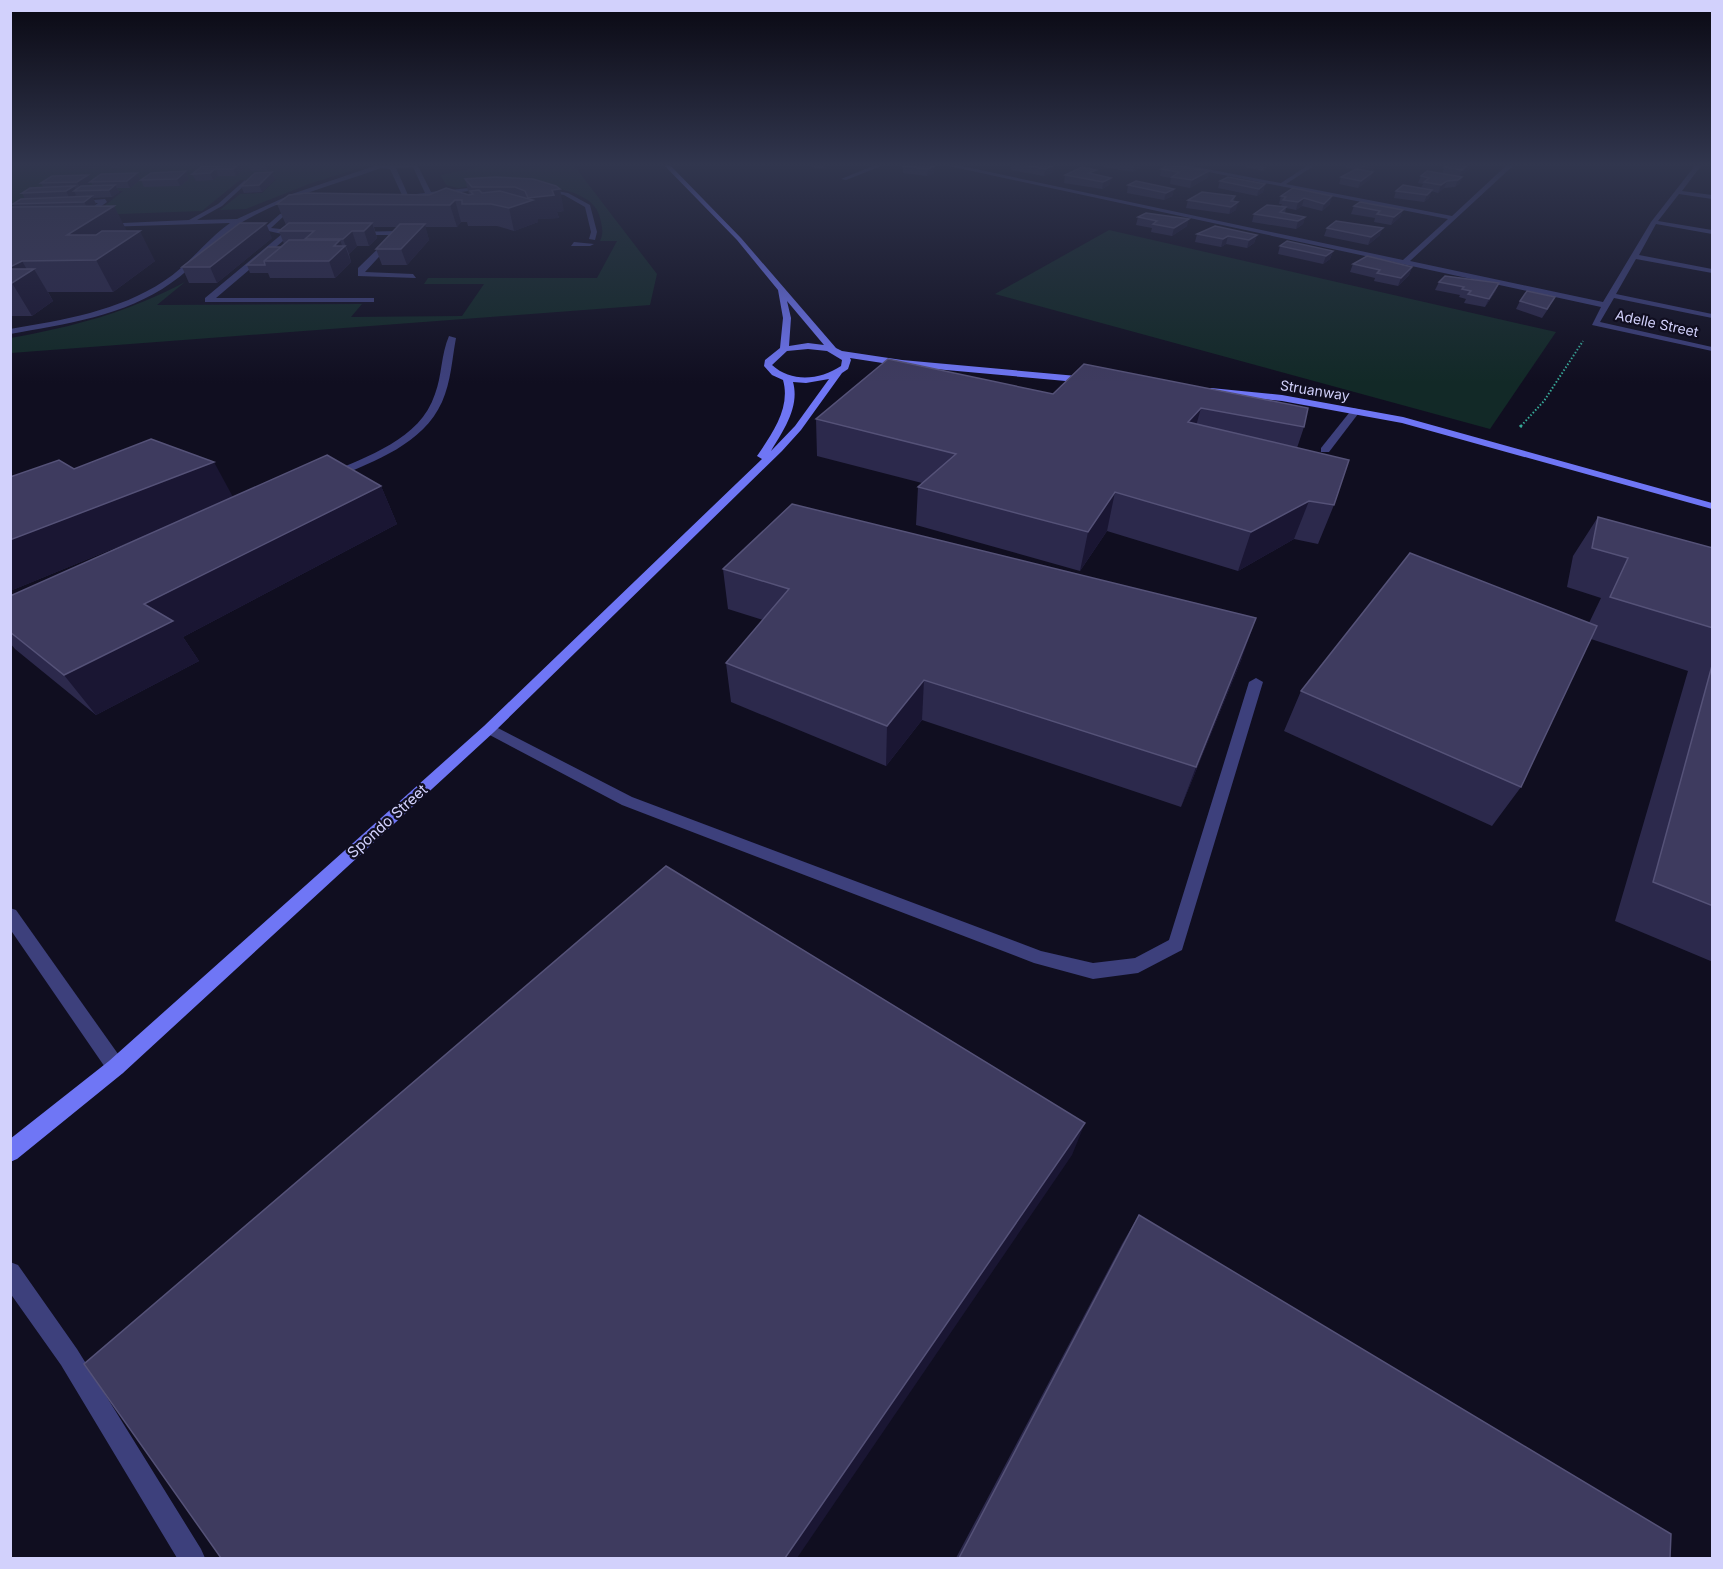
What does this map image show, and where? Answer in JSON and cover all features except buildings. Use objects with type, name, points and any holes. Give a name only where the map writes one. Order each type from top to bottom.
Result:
[{"type":"main road","points":[[736,236],[832,349]]},
{"type":"main road","points":[[779,287],[787,318],[784,350]]},
{"type":"main road","points":[[902,363],[842,370],[809,380],[787,378],[768,366],[771,357],[784,350],[808,346],[832,349],[842,354],[902,363],[1097,380]]},
{"type":"main road","points":[[842,354],[847,360],[842,370]]},
{"type":"main road","name":"Spondo Street","points":[[10,1152],[116,1067],[489,729],[798,428],[842,370]]},
{"type":"main road","name":"Spondo Street","points":[[750,476],[785,415],[791,399],[791,386],[787,378]]},
{"type":"main road","name":"Struanway","points":[[1197,390],[1282,398],[1356,410],[1502,447],[1713,506]]},
{"type":"street","points":[[10,332],[59,323],[149,294],[169,282],[221,236]]},
{"type":"street","points":[[284,236],[208,300],[371,300]]},
{"type":"street","points":[[395,236],[360,272],[371,276],[413,276]]},
{"type":"street","points":[[574,244],[591,242],[591,236]]},
{"type":"street","points":[[1279,236],[1604,305]]},
{"type":"street","points":[[1404,263],[1433,236]]},
{"type":"street","points":[[1595,323],[1646,236]]},
{"type":"street","points":[[1634,256],[1713,271]]},
{"type":"street","points":[[1612,295],[1713,316]]},
{"type":"street","name":"Adelle Street","points":[[1595,323],[1713,349]]},
{"type":"street","points":[[318,482],[391,448],[421,426],[437,402],[452,338]]},
{"type":"street","points":[[1324,450],[1356,410]]},
{"type":"street","points":[[489,729],[627,801],[1040,958],[1093,971],[1138,964],[1176,945],[1256,682]]},
{"type":"street","points":[[10,915],[116,1067]]},
{"type":"street","points":[[10,1273],[69,1357],[192,1558]]},
{"type":"path","points":[[1502,447],[1544,401],[1595,323]]},
{"type":"green space","points":[[601,236],[628,236],[657,274],[650,305],[11,353],[10,338],[56,329],[122,310],[185,282],[157,305],[362,304],[351,317],[462,316],[484,284],[424,284],[428,278],[597,278],[617,241],[600,241]]},
{"type":"green space","points":[[1098,236],[1136,236],[1556,332],[1490,429],[995,294]]}]
